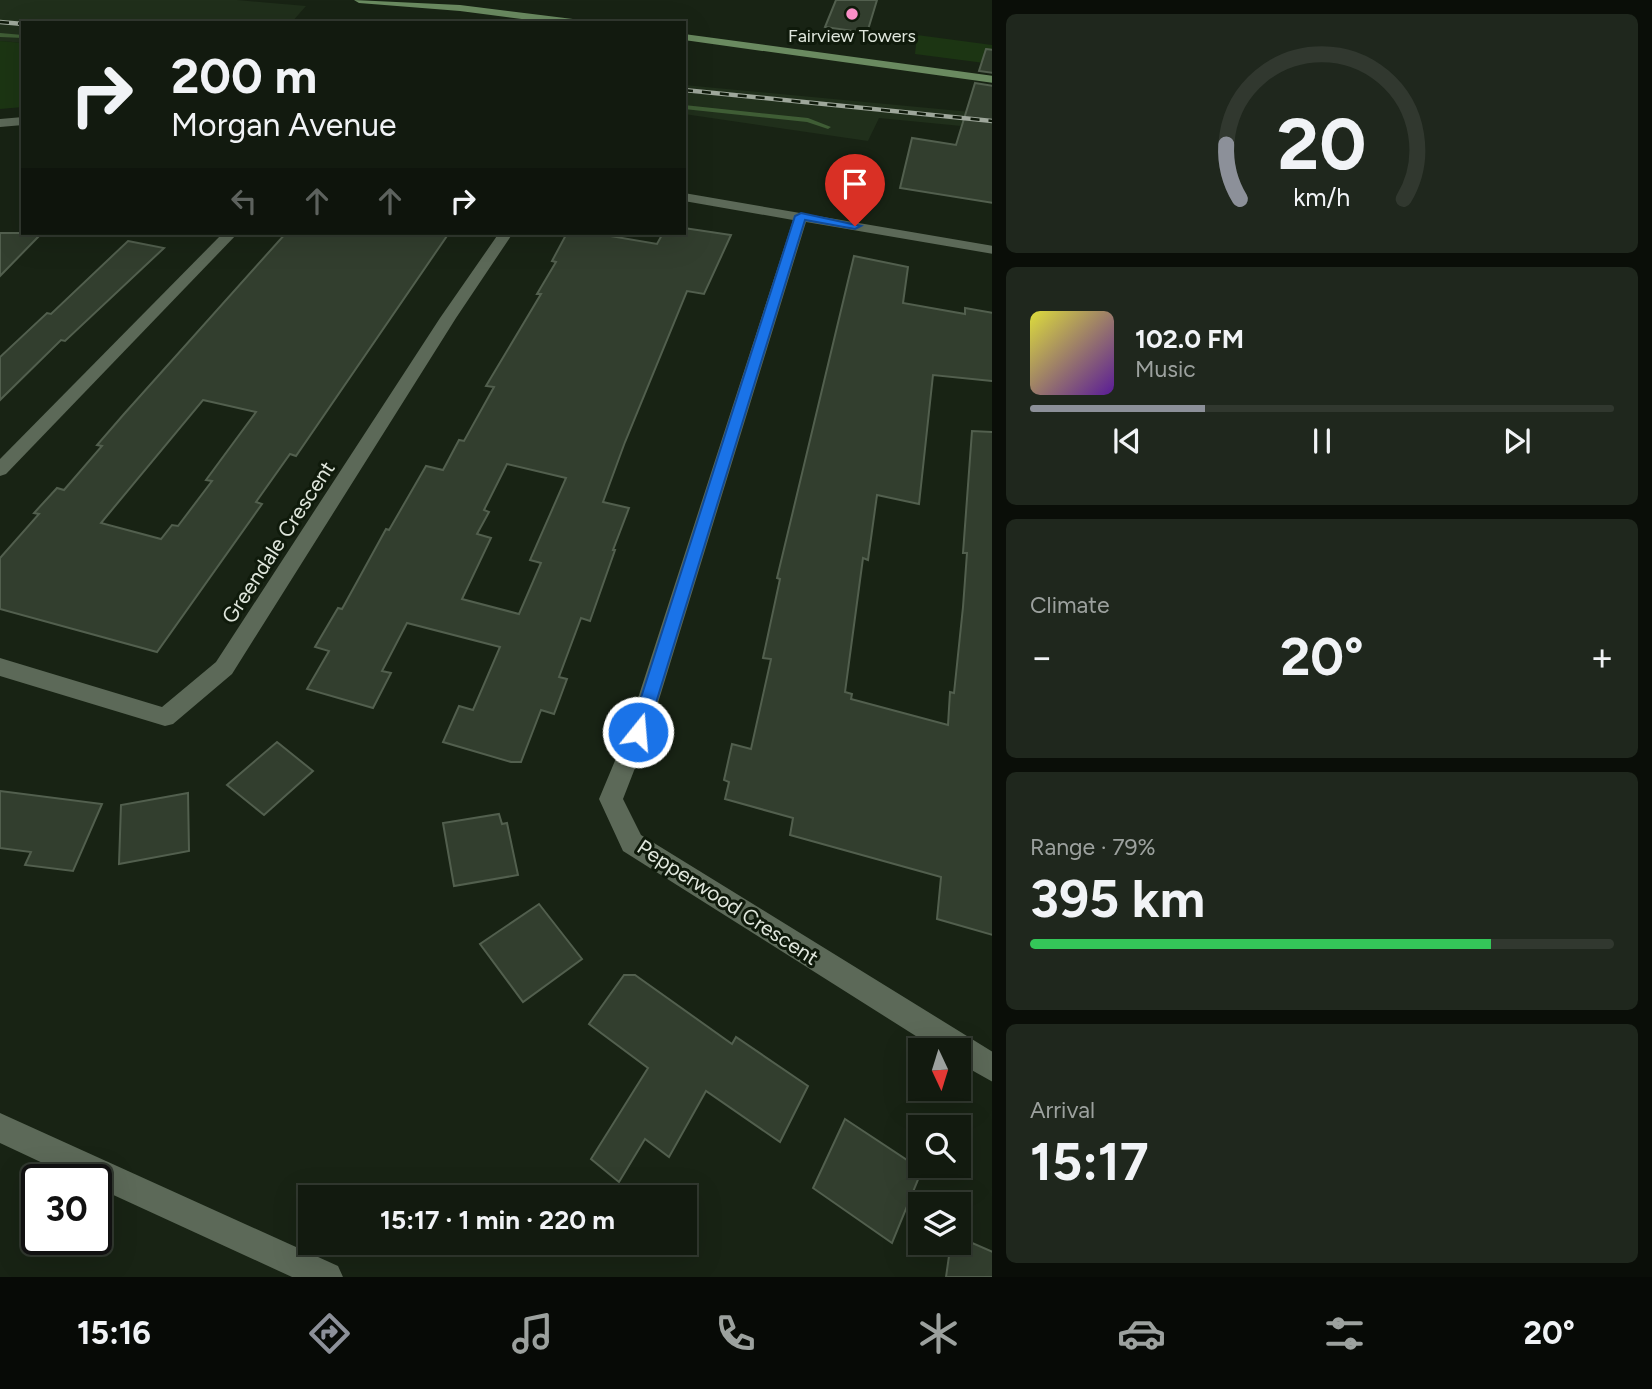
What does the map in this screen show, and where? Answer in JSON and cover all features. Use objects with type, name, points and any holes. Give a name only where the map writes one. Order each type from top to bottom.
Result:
[{"type":"main road","points":[[359,0],[460,8],[565,21]]},
{"type":"main road","points":[[686,37],[992,80]]},
{"type":"street","points":[[0,123],[21,121]]},
{"type":"street","points":[[686,197],[992,250]]},
{"type":"street","name":"Pepperwood Crescent","points":[[801,216],[638,732],[611,799],[632,843],[992,1068]]},
{"type":"street","points":[[0,470],[228,235]]},
{"type":"street","name":"Greendale Crescent","points":[[0,667],[165,717],[224,668],[448,318],[505,235]]},
{"type":"street","points":[[0,1128],[327,1277]]},
{"type":"shaded area","points":[[0,0],[237,0],[306,6],[293,21],[21,21],[21,43],[0,41]]},
{"type":"shaded area","points":[[917,35],[992,45],[992,64],[915,54]]},
{"type":"shaded area","points":[[0,41],[21,43],[21,107],[0,109]]},
{"type":"shaded area","points":[[686,85],[992,114],[992,129],[879,118],[868,141],[686,114]]},
{"type":"building","name":"Fairview Towers","points":[[836,0],[877,0],[867,33],[825,27]]},
{"type":"building","points":[[986,49],[992,50],[992,73],[979,71]]},
{"type":"building","points":[[975,83],[992,86],[992,203],[900,188],[912,138],[956,145]]},
{"type":"building","points":[[686,228],[731,235],[704,294],[687,291],[625,442],[603,502],[629,508],[590,621],[581,618],[559,677],[567,679],[554,714],[541,710],[521,762],[511,762],[443,742],[459,706],[473,710],[500,647],[407,623],[382,671],[391,673],[373,708],[307,689],[329,651],[315,647],[338,608],[342,609],[386,529],[389,530],[426,466],[443,470],[459,440],[464,441],[494,387],[486,386],[541,294],[537,294],[556,262],[552,261],[566,235],[605,235],[657,244],[662,235],[686,235]],"holes":[[[507,464],[566,478],[530,560],[541,563],[519,614],[462,599],[491,538],[477,534],[489,512],[484,510]]]},
{"type":"building","points":[[0,233],[40,235],[0,276]]},
{"type":"building","points":[[284,235],[448,235],[296,456],[290,454],[256,502],[262,504],[157,652],[0,609],[0,558],[39,514],[34,513],[57,488],[64,490],[102,446],[97,445]],"holes":[[[203,400],[256,412],[206,480],[212,481],[178,526],[172,525],[161,539],[101,523]]]},
{"type":"building","points":[[128,241],[164,248],[65,341],[61,340],[0,400],[0,357],[47,313],[51,314]]},
{"type":"building","points":[[854,256],[908,267],[903,303],[965,314],[965,308],[992,313],[992,381],[933,375],[919,504],[877,495],[868,560],[863,558],[845,692],[852,694],[851,699],[948,725],[950,692],[954,693],[963,607],[967,553],[963,553],[972,431],[992,432],[992,935],[937,919],[941,877],[790,835],[793,818],[725,799],[729,782],[724,780],[732,744],[751,749],[771,659],[763,658],[780,579],[777,578]]},
{"type":"building","points":[[277,742],[313,771],[264,815],[227,785]]},
{"type":"building","points":[[0,791],[102,804],[73,871],[25,865],[31,852],[0,848]]},
{"type":"building","points":[[188,793],[189,851],[119,864],[121,805]]},
{"type":"building","points":[[499,814],[502,824],[507,823],[518,875],[454,886],[443,823]]},
{"type":"building","points":[[539,904],[582,959],[523,1002],[480,944]]},
{"type":"building","points":[[624,975],[635,975],[732,1044],[736,1037],[808,1086],[780,1142],[706,1091],[669,1157],[645,1139],[619,1182],[591,1159],[648,1068],[589,1024]]},
{"type":"building","points":[[845,1119],[908,1161],[908,1178],[919,1178],[913,1192],[908,1192],[908,1204],[892,1243],[813,1188]]},
{"type":"building","points":[[971,1242],[992,1252],[992,1277],[946,1277],[949,1255],[971,1255]]},
{"type":"waterway","points":[[0,35],[21,37]]},
{"type":"waterway","points":[[686,107],[808,120],[828,127]]},
{"type":"railway","points":[[0,22],[21,24]]},
{"type":"railway","points":[[686,90],[992,121]]},
{"type":"place","name":"Fairview Towers","points":[[852,14]]},
{"type":"route","points":[[638,732],[801,216],[855,226]]}]
